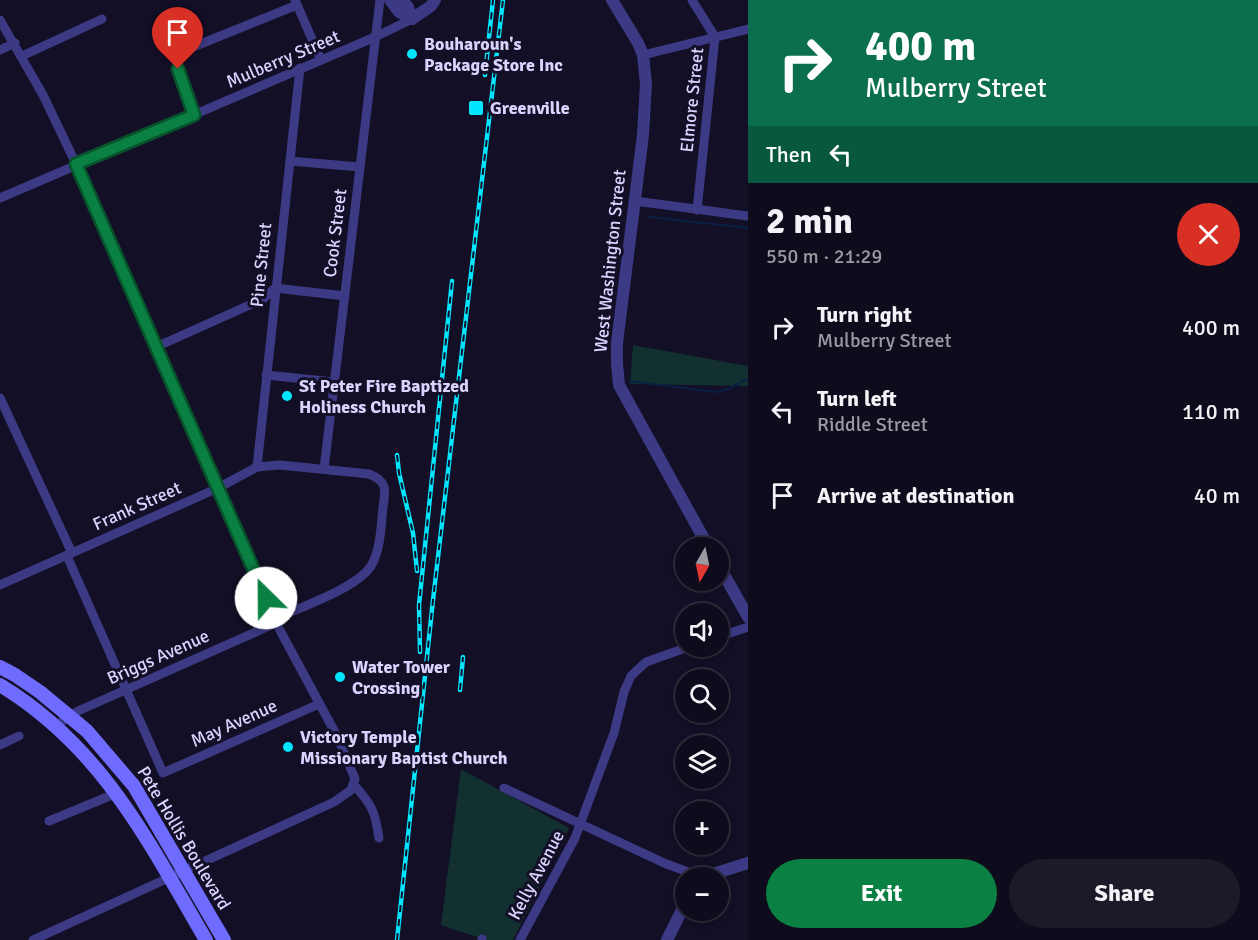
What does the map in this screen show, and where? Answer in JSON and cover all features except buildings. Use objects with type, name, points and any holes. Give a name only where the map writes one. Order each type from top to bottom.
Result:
[{"type":"main road","name":"Pete Hollis Boulevard","points":[[0,667],[15,675],[87,731],[134,786],[224,940]]},
{"type":"main road","name":"Pete Hollis Boulevard","points":[[0,685],[35,709],[77,746],[117,793],[170,877],[206,940]]},
{"type":"street","name":"Cook Street","points":[[324,469],[380,0]]},
{"type":"street","points":[[390,0],[399,12],[412,19]]},
{"type":"street","points":[[402,0],[408,7],[412,19]]},
{"type":"street","points":[[421,0],[435,0]]},
{"type":"street","points":[[412,19],[431,6],[435,0]]},
{"type":"street","name":"West Washington Street","points":[[612,0],[635,37],[643,55],[646,84],[635,201],[617,343],[619,384],[703,537]]},
{"type":"street","name":"Elmore Street","points":[[692,0],[715,37],[698,210]]},
{"type":"street","points":[[194,115],[178,69],[177,55],[296,2],[321,60]]},
{"type":"street","points":[[22,56],[102,19]]},
{"type":"street","name":"Mulberry Street","points":[[0,198],[412,19]]},
{"type":"street","points":[[0,20],[22,56],[76,164],[275,621],[337,736],[354,774],[354,785],[349,792],[334,801],[33,940]]},
{"type":"street","points":[[643,55],[748,28]]},
{"type":"street","points":[[0,50],[15,43]]},
{"type":"street","name":"Pine Street","points":[[256,467],[300,68]]},
{"type":"street","points":[[290,161],[360,167]]},
{"type":"street","points":[[635,201],[748,216]]},
{"type":"street","points":[[156,347],[263,299],[275,288],[345,296]]},
{"type":"street","points":[[266,375],[334,382]]},
{"type":"street","points":[[0,398],[127,689]]},
{"type":"street","name":"Frank Street","points":[[0,585],[219,488],[256,467],[280,465],[324,469]]},
{"type":"street","name":"Briggs Avenue","points":[[55,726],[69,716],[275,621],[359,579],[371,566],[376,554],[384,501],[384,484],[379,478],[369,474],[324,469]]},
{"type":"street","points":[[729,583],[748,616]]},
{"type":"street","points":[[729,633],[748,627]]},
{"type":"street","name":"Kelly Avenue","points":[[520,940],[575,838],[614,732],[624,692],[631,676],[646,662],[675,652]]},
{"type":"street","name":"May Avenue","points":[[127,689],[163,773],[319,704]]},
{"type":"street","points":[[0,745],[19,736]]},
{"type":"street","points":[[354,785],[370,804],[376,818],[379,838]]},
{"type":"street","points":[[504,788],[675,868]]},
{"type":"street","points":[[49,821],[117,793]]},
{"type":"street","points":[[729,869],[748,863]]},
{"type":"street","points":[[667,940],[676,921]]},
{"type":"green space","points":[[633,345],[748,366],[748,386],[630,384]]},
{"type":"green space","points":[[461,769],[569,828],[513,940],[485,940],[441,925]]},
{"type":"waterway","points":[[649,217],[748,228]]},
{"type":"waterway","points":[[629,381],[716,392],[729,389],[748,378]]},
{"type":"railway","points":[[485,75],[493,0]]},
{"type":"railway","points":[[397,940],[433,600],[503,0]]},
{"type":"railway","points":[[420,652],[419,605],[452,281]]},
{"type":"railway","points":[[397,455],[413,533],[417,571]]},
{"type":"railway","points":[[460,690],[463,657]]},
{"type":"place","name":"Bouharoun's Package Store Inc","points":[[412,54]]},
{"type":"place","name":"Greenville","points":[[476,108]]},
{"type":"place","name":"St Peter Fire Baptized Holiness Church","points":[[287,396]]},
{"type":"place","name":"Water Tower Crossing","points":[[340,677]]},
{"type":"place","name":"Victory Temple Missionary Baptist Church","points":[[288,747]]},
{"type":"route","points":[[178,69],[194,115],[76,164],[266,598]]}]
